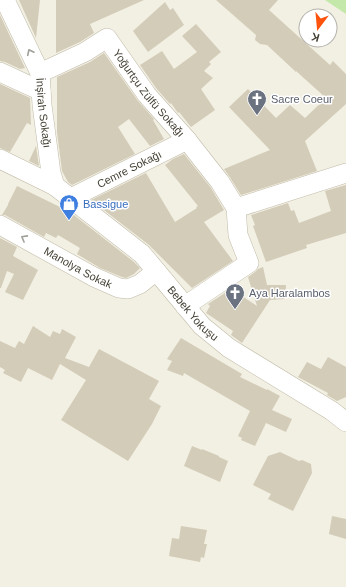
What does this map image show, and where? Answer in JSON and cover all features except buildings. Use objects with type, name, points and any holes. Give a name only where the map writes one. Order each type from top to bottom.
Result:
[{"type":"street","name":"İnşirah Sokağı","points":[[5,0],[41,82],[42,104],[51,174],[55,186]]},
{"type":"street","name":"Yoğurtçu Zülfü Sokağı","points":[[41,82],[107,38],[147,95],[187,140],[220,182],[236,208]]},
{"type":"street","points":[[0,72],[41,82]]},
{"type":"street","name":"Cemre Sokağı","points":[[71,198],[187,140]]},
{"type":"street","name":"Bebek Yokuşu","points":[[0,159],[55,186],[142,254],[202,326],[228,348],[345,419]]},
{"type":"street","points":[[185,306],[248,263],[238,235],[236,208],[346,173]]},
{"type":"street","name":"Manolya Sokak","points":[[0,224],[94,277],[119,288],[128,289],[140,284],[156,271]]},
{"type":"green space","points":[[325,0],[346,0],[346,14]]},
{"type":"place","name":"Sacre Coeur","points":[[257,116]]},
{"type":"place","name":"Bassigue","points":[[69,221]]},
{"type":"place","name":"Aya Haralambos","points":[[235,310]]}]
